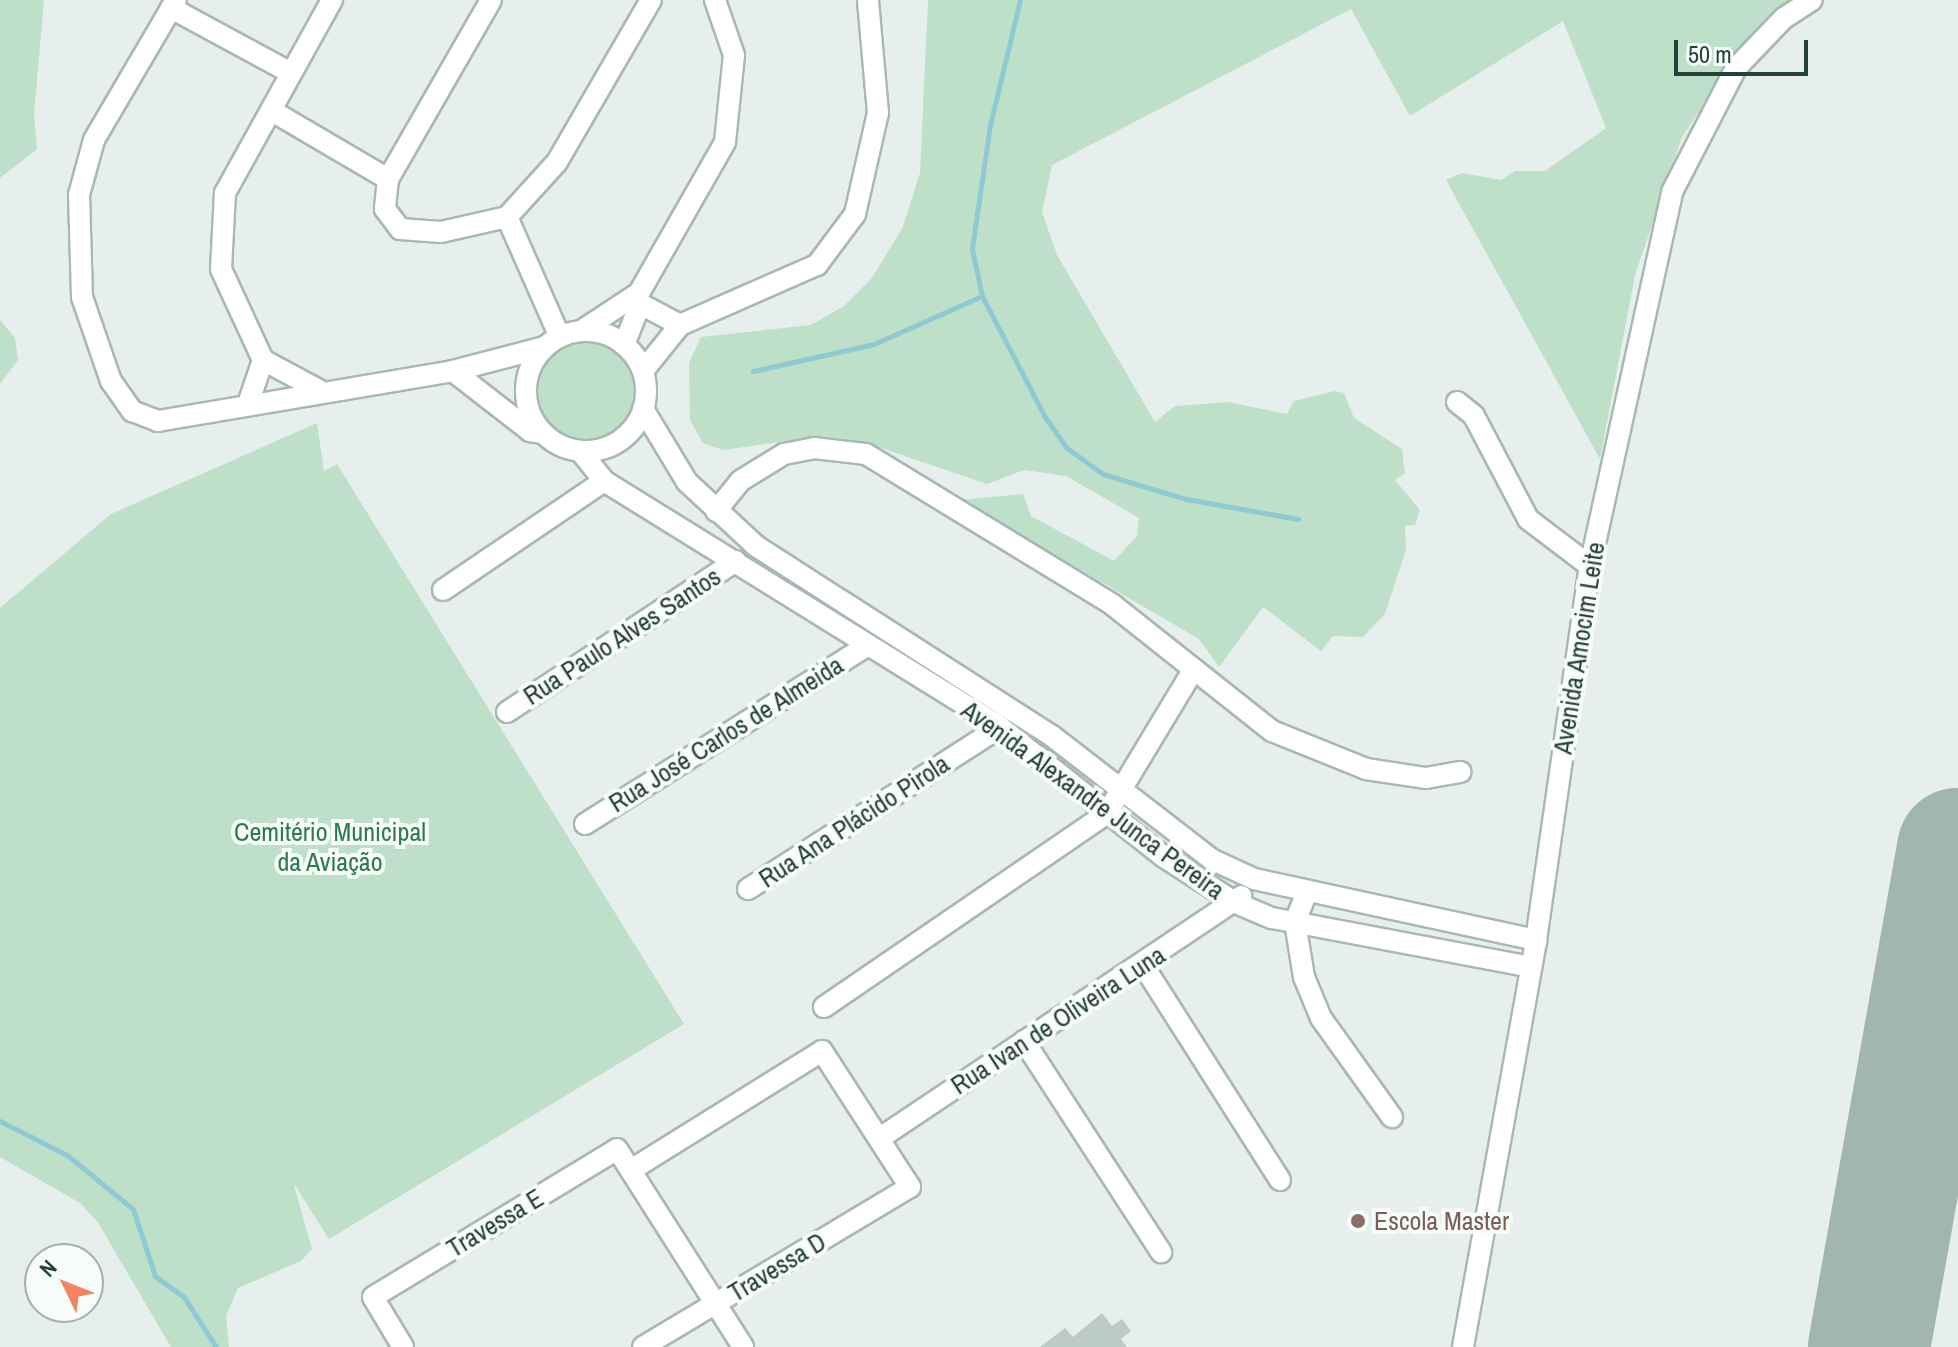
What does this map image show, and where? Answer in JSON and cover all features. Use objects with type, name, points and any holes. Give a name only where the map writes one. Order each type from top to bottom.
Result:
[{"type":"street","points":[[319,390],[263,360],[221,269],[219,232],[225,193],[332,0]]},
{"type":"street","points":[[491,0],[388,179],[385,209],[400,229],[419,234],[507,217],[557,162],[651,0]]},
{"type":"street","points":[[624,345],[636,302],[725,142],[734,55],[715,0]]},
{"type":"street","points":[[643,371],[680,325],[817,265],[855,214],[878,113],[868,0]]},
{"type":"street","name":"Avenida Amocim Leite","points":[[1463,1347],[1536,940],[1590,566],[1682,167],[1736,68],[1784,18],[1812,0]]},
{"type":"street","points":[[291,73],[173,4],[94,140],[79,195],[82,297],[111,381],[142,418],[158,421],[319,390],[453,371],[552,342],[581,331],[636,302]]},
{"type":"street","points":[[272,111],[388,179]]},
{"type":"street","points":[[507,217],[552,342]]},
{"type":"street","points":[[636,302],[680,325]]},
{"type":"street","points":[[453,371],[530,431],[543,433],[580,451],[619,441],[643,409],[643,371],[624,345],[581,331]]},
{"type":"street","points":[[543,433],[529,410],[526,383],[552,342]]},
{"type":"street","points":[[248,404],[263,360]]},
{"type":"street","points":[[1457,402],[1474,416],[1528,519],[1590,566]]},
{"type":"street","name":"Avenida Alexandre Junca Pereira","points":[[643,409],[687,482],[756,546],[1125,787],[1211,859],[1254,879],[1536,940]]},
{"type":"street","points":[[716,511],[740,481],[784,454],[814,448],[866,454],[1034,553],[1194,669],[1272,731],[1316,753],[1426,778],[1460,772]]},
{"type":"street","name":"Avenida Alexandre Junca Pereira","points":[[580,451],[604,481],[1000,727],[1107,813],[1236,903],[1295,922],[1531,967]]},
{"type":"street","points":[[443,590],[604,481]]},
{"type":"street","name":"Rua Paulo Alves Santos","points":[[507,712],[736,561]]},
{"type":"street","name":"Rua José Carlos de Almeida","points":[[585,824],[868,645]]},
{"type":"street","points":[[824,1007],[1107,813],[1194,669]]},
{"type":"street","name":"Rua Ana Plácido Pirola","points":[[748,889],[1000,727]]},
{"type":"street","name":"Rua Ivan de Oliveira Luna","points":[[880,1138],[1236,903],[1254,879]]},
{"type":"street","points":[[1307,892],[1295,922],[1304,977],[1321,1018],[1392,1117]]},
{"type":"street","points":[[1143,965],[1280,1180]]},
{"type":"street","points":[[1024,1041],[1161,1252]]},
{"type":"street","points":[[743,1347],[631,1170],[822,1051],[880,1138]]},
{"type":"street","name":"Travessa D","points":[[643,1347],[910,1187],[880,1138]]},
{"type":"street","name":"Travessa E","points":[[403,1347],[373,1297],[617,1149],[631,1170]]},
{"type":"green space","points":[[0,0],[44,0],[34,114],[37,149],[0,178]]},
{"type":"green space","points":[[928,0],[1803,0],[1740,50],[1682,137],[1635,275],[1600,459],[1446,180],[1462,173],[1501,180],[1515,171],[1545,171],[1606,128],[1563,21],[1410,116],[1351,9],[1052,165],[1042,212],[1057,255],[1155,422],[1175,406],[1228,402],[1287,414],[1294,401],[1335,391],[1344,393],[1354,418],[1402,449],[1405,473],[1395,480],[1420,510],[1415,525],[1405,526],[1406,550],[1385,614],[1363,637],[1333,636],[1321,651],[1263,607],[1219,667],[1199,639],[961,500],[1023,494],[1031,516],[1114,561],[1137,536],[1139,518],[1066,476],[1024,470],[987,484],[864,442],[821,436],[723,450],[703,443],[690,420],[689,363],[701,337],[811,325],[844,306],[871,279],[902,229],[920,173]]},
{"type":"green space","points":[[0,320],[15,338],[18,360],[0,384]]},
{"type":"green space","points":[[586,341],[605,345],[621,356],[632,372],[636,391],[632,410],[621,426],[605,437],[586,441],[567,437],[551,426],[540,410],[536,391],[540,372],[551,356],[567,345]]},
{"type":"green space","name":"Cemitério Municipal da Aviação","points":[[317,423],[324,471],[337,464],[684,1024],[329,1239],[293,1182],[312,1249],[301,1261],[238,1288],[226,1316],[229,1347],[171,1347],[97,1221],[80,1203],[0,1157],[0,608],[111,514]]},
{"type":"building","points":[[1102,1313],[1112,1326],[1122,1319],[1131,1331],[1121,1339],[1127,1347],[1040,1347],[1065,1328],[1073,1337]]},
{"type":"waterway","points":[[1020,0],[990,125],[972,249],[982,296],[1045,417],[1067,448],[1103,474],[1186,499],[1298,519]]},
{"type":"waterway","points":[[753,371],[874,344],[982,296]]},
{"type":"waterway","points":[[0,1121],[67,1155],[133,1209],[155,1276],[184,1297],[216,1347]]},
{"type":"runway","points":[[1869,1347],[1958,849]]},
{"type":"place","name":"Escola Master","points":[[1358,1221]]}]
